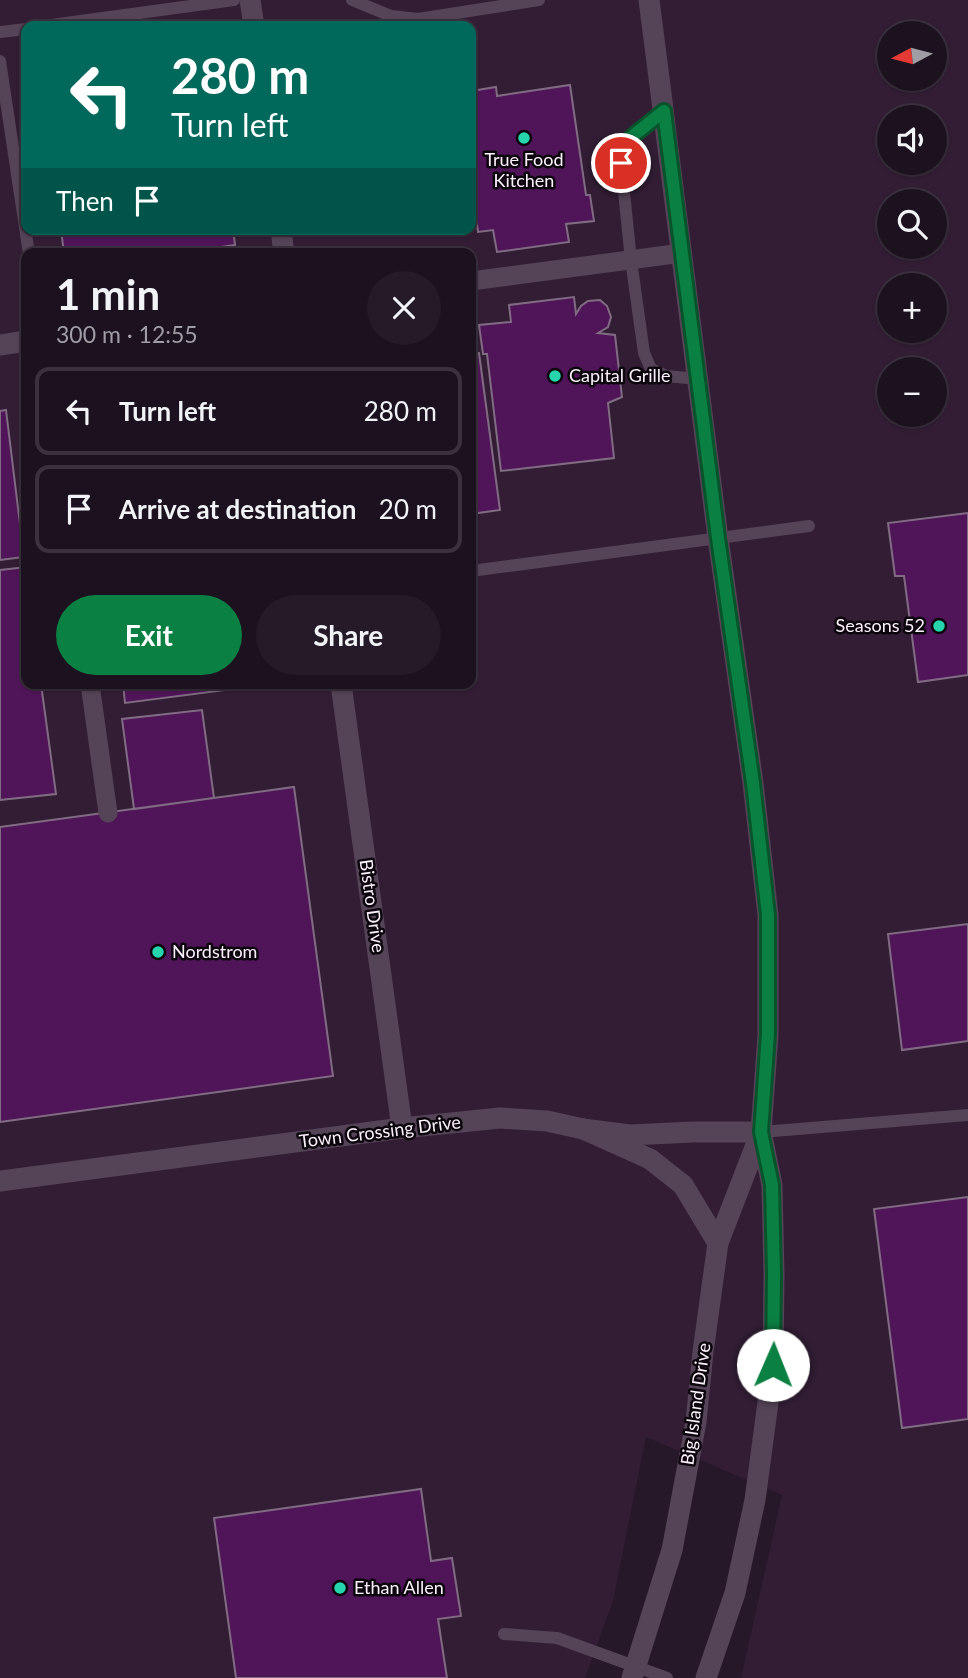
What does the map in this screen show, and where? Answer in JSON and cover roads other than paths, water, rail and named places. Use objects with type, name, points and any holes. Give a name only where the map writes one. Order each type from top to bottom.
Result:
[{"type":"street","points":[[250,0],[253,21]]},
{"type":"street","name":"Big Island Drive","points":[[649,0],[718,538],[753,783],[768,915],[768,1034],[761,1132],[772,1185],[773,1365],[752,1514],[735,1593],[706,1678]]},
{"type":"street","points":[[476,280],[682,253]]},
{"type":"street","points":[[0,345],[21,342]]},
{"type":"street","points":[[91,689],[108,813]]},
{"type":"street","name":"Bistro Drive","points":[[342,689],[402,1128]]},
{"type":"street","name":"Town Crossing Drive","points":[[0,1181],[402,1128],[500,1118],[547,1121],[630,1135],[761,1132]]},
{"type":"street","points":[[583,1129],[650,1159],[683,1185],[718,1243]]},
{"type":"street","name":"Big Island Drive","points":[[634,1673],[672,1550],[677,1525],[696,1422],[718,1243],[761,1132]]},
{"type":"lane","points":[[81,21],[234,0]]},
{"type":"lane","points":[[352,0],[391,16],[418,19],[540,0]]},
{"type":"lane","points":[[0,32],[21,30]]},
{"type":"lane","points":[[0,61],[21,201]]},
{"type":"lane","points":[[664,111],[625,144],[621,163],[631,260],[644,353],[651,369],[666,376],[698,379]]},
{"type":"lane","points":[[476,569],[809,526]]},
{"type":"lane","points":[[761,1132],[968,1115]]},
{"type":"lane","points":[[504,1634],[556,1638],[634,1673],[667,1678]]},
{"type":"place","name":"True Food Kitchen","points":[[524,138]]},
{"type":"place","name":"Capital Grille","points":[[555,376]]},
{"type":"place","name":"Seasons 52","points":[[939,626]]},
{"type":"place","name":"Nordstrom","points":[[158,952]]},
{"type":"place","name":"Ethan Allen","points":[[340,1588]]}]
